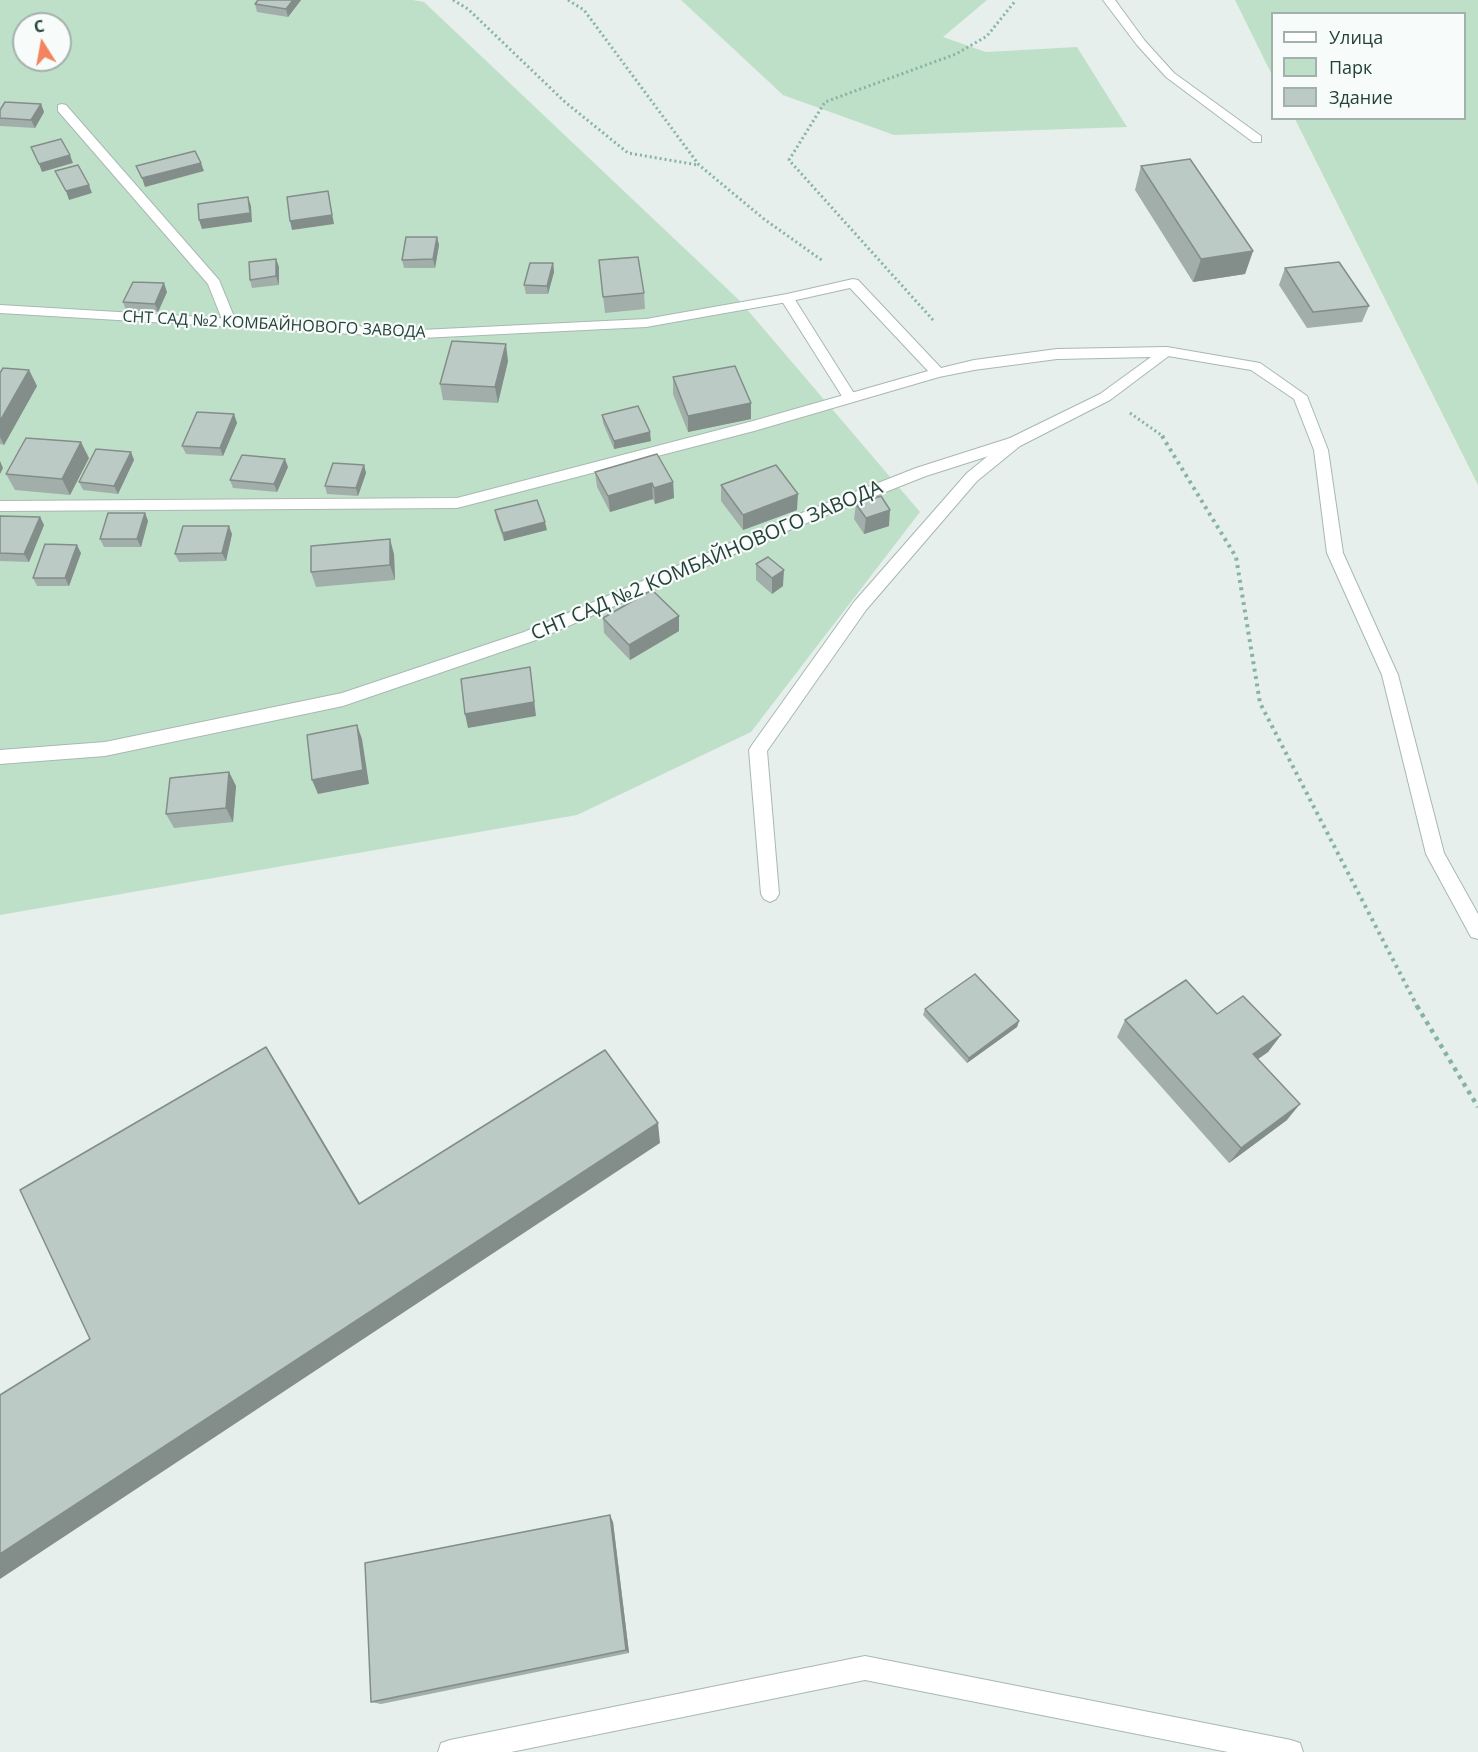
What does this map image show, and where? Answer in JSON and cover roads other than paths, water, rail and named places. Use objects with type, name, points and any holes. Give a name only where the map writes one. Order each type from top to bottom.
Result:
[{"type":"street","points":[[1108,0],[1141,43],[1170,75],[1257,139]]},
{"type":"street","points":[[62,108],[213,283],[230,324]]},
{"type":"street","name":"СНТ САД №2 КОМБАЙНОВОГО ЗАВОДА","points":[[0,309],[421,334],[646,323],[787,298],[853,283],[938,373]]},
{"type":"street","points":[[787,298],[850,398]]},
{"type":"street","points":[[0,506],[457,503],[754,426],[938,373],[974,365],[1057,354],[1167,352],[1255,366],[1300,396],[1321,450],[1335,553],[1390,675],[1436,854],[1478,931]]},
{"type":"street","name":"СНТ САД №2 КОМБАЙНОВОГО ЗАВОДА","points":[[0,757],[105,748],[343,699],[530,636],[789,524],[921,472],[1015,442],[1105,397],[1167,352]]},
{"type":"street","points":[[770,894],[758,750],[860,606],[972,477],[1015,442]]},
{"type":"street","points":[[450,1752],[865,1668],[1291,1752]]}]
